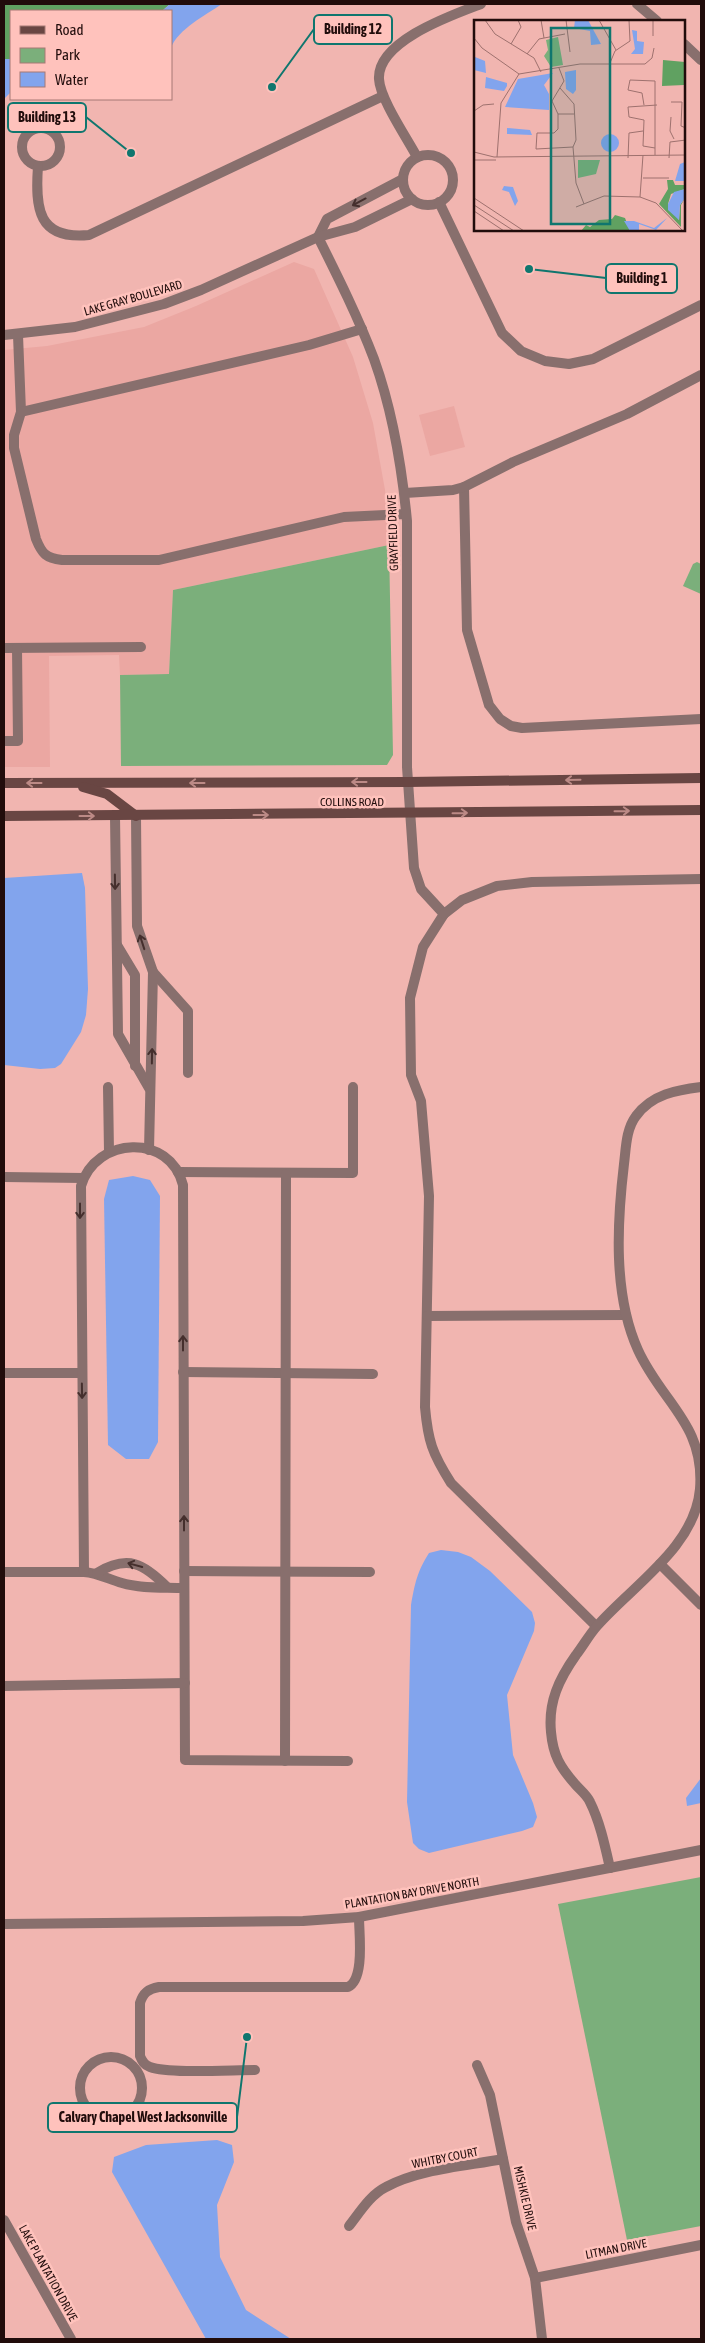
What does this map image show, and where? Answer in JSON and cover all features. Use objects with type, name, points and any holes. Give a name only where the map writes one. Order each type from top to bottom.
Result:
[{"type":"main road","name":"COLLINS ROAD","points":[[4,783],[408,782],[701,778]]},
{"type":"main road","points":[[73,783],[107,794],[136,816]]},
{"type":"main road","name":"COLLINS ROAD","points":[[4,816],[411,814],[701,810]]},
{"type":"street","points":[[416,158],[383,96],[378,78],[385,58],[399,42],[440,20],[481,4]]},
{"type":"street","points":[[637,4],[656,20]]},
{"type":"street","points":[[685,45],[701,60]]},
{"type":"street","points":[[38,166],[41,216],[49,228],[72,237],[89,235],[383,96]]},
{"type":"street","points":[[433,156],[448,165],[452,172],[451,189],[439,202],[423,204],[412,199],[403,185],[406,166],[416,158],[433,156]]},
{"type":"street","points":[[318,237],[327,219],[403,179]]},
{"type":"street","name":"LAKE GRAY BOULEVARD","points":[[4,335],[18,335],[100,322],[164,304],[201,290],[318,237],[355,227],[412,199]]},
{"type":"street","points":[[439,202],[502,333],[521,351],[545,361],[569,364],[593,359],[701,305]]},
{"type":"street","name":"GRAYFIELD DRIVE","points":[[318,237],[362,329],[374,361],[386,403],[404,492],[406,514],[408,782],[414,868],[421,889],[444,914]]},
{"type":"street","points":[[21,412],[309,345],[362,329]]},
{"type":"street","points":[[18,335],[21,412],[14,435],[14,448],[36,540],[41,552],[52,559],[159,560],[344,517],[406,514]]},
{"type":"street","points":[[404,492],[453,490],[464,487],[514,462],[628,414],[701,374]]},
{"type":"street","points":[[464,487],[467,630],[489,705],[500,719],[510,726],[522,728],[701,719]]},
{"type":"street","points":[[4,648],[141,647]]},
{"type":"street","points":[[4,741],[18,741],[17,648]]},
{"type":"street","points":[[114,816],[118,1034],[149,1088]]},
{"type":"street","points":[[136,816],[138,926],[153,972],[149,1150]]},
{"type":"street","points":[[596,1626],[451,1483],[439,1464],[428,1437],[425,1407],[430,1196],[421,1101],[411,1075],[410,998],[423,947],[444,914],[462,900],[497,886],[532,882],[701,879]]},
{"type":"street","points":[[117,944],[135,975],[135,1066]]},
{"type":"street","points":[[153,972],[188,1011],[188,1073]]},
{"type":"street","points":[[108,1087],[109,1152]]},
{"type":"street","points":[[178,1172],[352,1173],[353,1087]]},
{"type":"street","points":[[610,1868],[600,1830],[589,1800],[560,1767],[553,1747],[550,1707],[566,1668],[596,1626],[660,1564],[692,1523],[700,1493],[701,1459],[693,1434],[638,1351],[626,1315],[621,1274],[620,1236],[622,1186],[628,1135],[635,1116],[649,1102],[674,1090],[701,1087]]},
{"type":"street","points":[[84,1572],[80,1192],[84,1178],[91,1166],[109,1152],[128,1147],[149,1150],[167,1160],[178,1172],[183,1186],[185,1760],[348,1761]]},
{"type":"street","points":[[285,1761],[286,1174]]},
{"type":"street","points":[[4,1177],[84,1178]]},
{"type":"street","points":[[426,1316],[626,1315]]},
{"type":"street","points":[[4,1372],[82,1373]]},
{"type":"street","points":[[183,1372],[373,1374]]},
{"type":"street","points":[[97,1573],[110,1565],[130,1563],[152,1572],[168,1587]]},
{"type":"street","points":[[660,1564],[701,1605]]},
{"type":"street","points":[[184,1571],[370,1572]]},
{"type":"street","points":[[4,1572],[97,1573],[128,1584],[184,1588]]},
{"type":"street","points":[[4,1686],[185,1683]]},
{"type":"street","name":"PLANTATION BAY DRIVE NORTH","points":[[4,1924],[303,1921],[359,1917],[701,1850]]},
{"type":"street","points":[[255,2070],[173,2069],[138,2065],[120,2058],[101,2058],[92,2063],[81,2080],[82,2099],[88,2108],[106,2118],[126,2115],[140,2100],[142,2090],[138,2065],[140,2056],[140,2004],[142,1997],[151,1988],[348,1987],[356,1981],[358,1975],[359,1917]]},
{"type":"street","name":"MISHKIE DRIVE","points":[[477,2065],[490,2095],[516,2222],[535,2278],[542,2339]]},
{"type":"street","name":"WHITBY COURT","points":[[349,2226],[368,2201],[385,2187],[411,2177],[504,2159]]},
{"type":"street","name":"LAKE PLANTATION DRIVE","points":[[4,2220],[71,2339]]},
{"type":"street","name":"LITMAN DRIVE","points":[[535,2278],[701,2244]]},
{"type":"shaded area","points":[[294,262],[314,269],[353,357],[373,423],[385,490],[389,545],[173,590],[169,674],[120,675],[119,655],[49,656],[50,767],[4,767],[4,350],[47,346],[144,327]]},
{"type":"shaded area","points":[[454,406],[465,447],[430,456],[419,415]]},
{"type":"green space","points":[[4,4],[170,4],[163,10],[10,10],[10,59],[4,59]]},
{"type":"green space","points":[[389,545],[393,755],[387,765],[121,766],[120,675],[169,674],[173,590]]},
{"type":"green space","points":[[697,562],[701,564],[701,594],[683,586],[693,564]]},
{"type":"green space","points":[[701,1877],[701,2226],[627,2240],[558,1904]]},
{"type":"water","points":[[170,4],[222,4],[186,29],[172,46],[172,10],[163,10]]},
{"type":"water","points":[[4,59],[10,59],[10,93],[4,99]]},
{"type":"water","points":[[82,873],[85,888],[88,989],[86,1015],[81,1032],[61,1064],[55,1068],[40,1069],[4,1065],[4,878]]},
{"type":"water","points":[[133,1176],[150,1180],[160,1196],[158,1442],[149,1459],[126,1459],[108,1445],[104,1199],[109,1180]]},
{"type":"water","points":[[441,1550],[458,1552],[471,1557],[490,1571],[532,1612],[535,1623],[534,1631],[507,1695],[513,1755],[537,1817],[533,1827],[522,1831],[429,1853],[419,1849],[413,1843],[407,1802],[411,1605],[417,1578],[425,1560],[429,1553]]},
{"type":"water","points":[[701,1778],[701,1803],[687,1806],[686,1798]]},
{"type":"water","points":[[217,2140],[232,2145],[234,2162],[217,2205],[220,2257],[246,2310],[291,2339],[206,2339],[112,2172],[114,2157],[146,2145]]},
{"type":"place","name":"Building 12","points":[[272,87]]},
{"type":"place","name":"Building 13","points":[[131,153]]},
{"type":"place","name":"Building 1","points":[[529,269]]},
{"type":"place","name":"Calvary Chapel West Jacksonville","points":[[247,2037]]}]
